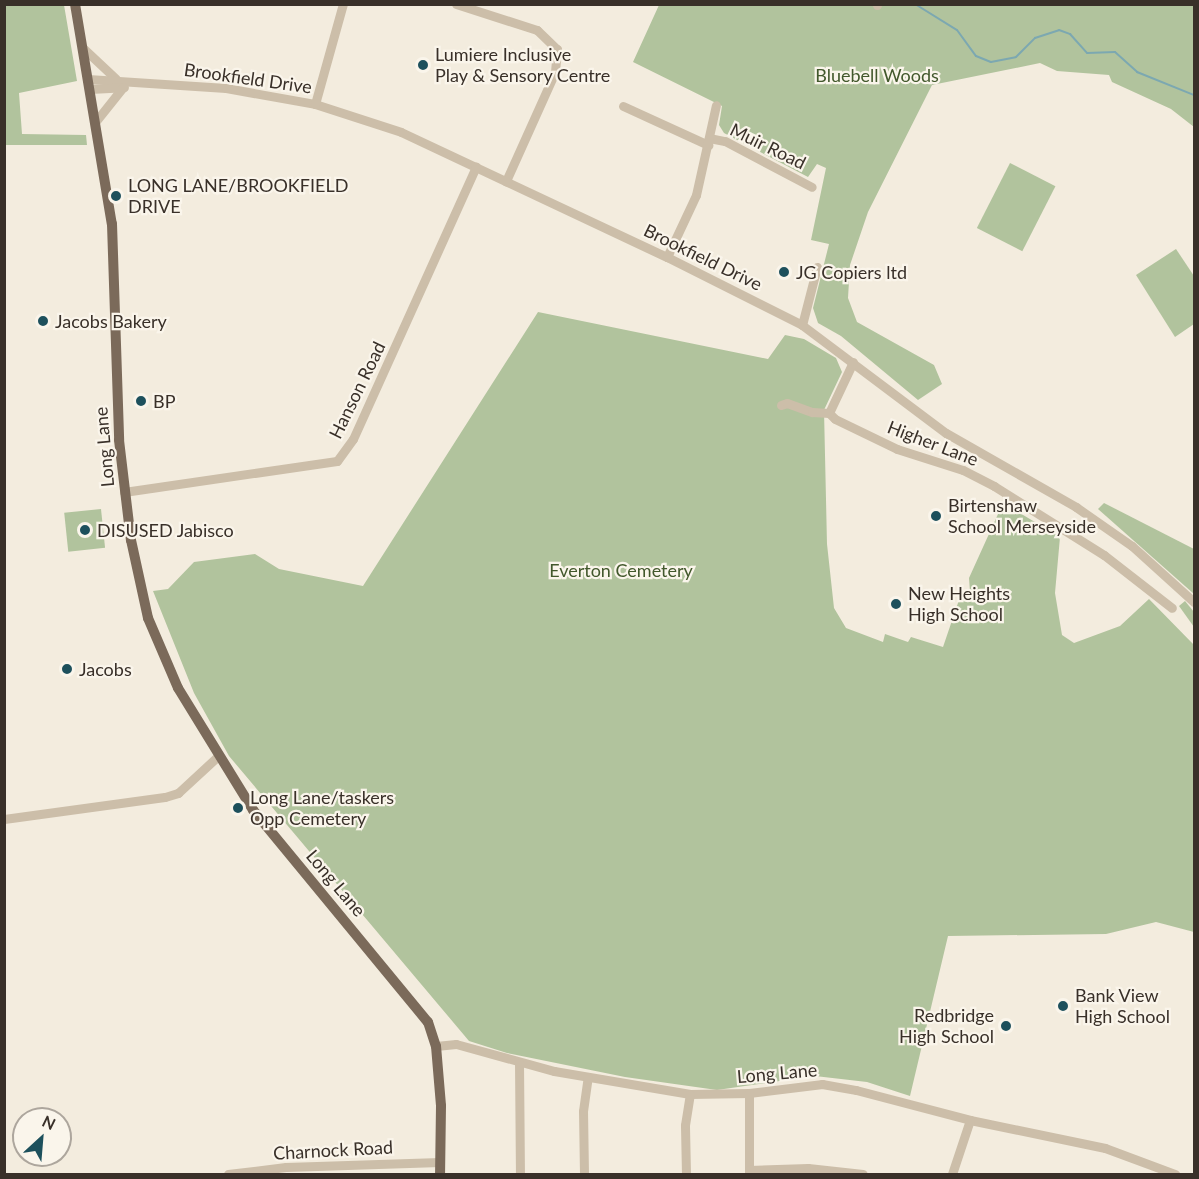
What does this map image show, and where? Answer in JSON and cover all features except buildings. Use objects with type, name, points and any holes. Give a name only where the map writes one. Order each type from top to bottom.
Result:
[{"type":"main road","name":"Long Lane","points":[[75,4],[96,121],[115,256],[114,365],[124,492],[148,618],[178,688],[217,757],[253,810],[415,1002],[428,1022],[436,1046]]},
{"type":"main road","points":[[436,1046],[441,1106],[440,1174]]},
{"type":"street","points":[[315,104],[343,4]]},
{"type":"street","points":[[456,4],[537,30],[557,49],[555,72],[506,181]]},
{"type":"street","points":[[83,48],[124,84],[96,121]]},
{"type":"street","name":"Brookfield Drive","points":[[89,84],[226,88],[315,104],[401,132],[506,181],[802,325],[946,433],[1080,510],[1132,546],[1194,602]]},
{"type":"street","name":"Muir Road","points":[[666,257],[696,195],[716,105]]},
{"type":"street","name":"Muir Road","points":[[623,106],[708,142],[724,141],[813,187]]},
{"type":"street","name":"Hanson Road","points":[[124,492],[337,461],[354,439],[476,167]]},
{"type":"street","points":[[802,325],[817,267]]},
{"type":"street","points":[[829,413],[853,362]]},
{"type":"street","name":"Higher Lane","points":[[781,405],[829,413],[897,448],[963,470],[994,486],[1104,555],[1172,608]]},
{"type":"street","points":[[4,819],[165,797],[178,793],[217,757]]},
{"type":"street","name":"Long Lane","points":[[436,1046],[456,1044],[519,1063],[690,1094],[749,1093],[822,1084],[970,1120],[1105,1148],[1175,1174]]},
{"type":"street","points":[[519,1063],[520,1174]]},
{"type":"street","points":[[584,1174],[583,1111],[588,1077]]},
{"type":"street","points":[[749,1093],[749,1172],[863,1174]]},
{"type":"street","points":[[686,1174],[685,1125],[690,1094]]},
{"type":"street","points":[[952,1174],[970,1120]]},
{"type":"street","name":"Charnock Road","points":[[228,1174],[286,1167],[440,1162]]},
{"type":"green space","points":[[5,4],[64,5],[77,81],[19,93],[22,134],[86,135],[87,145],[5,145]]},
{"type":"green space","name":"Bluebell Woods","points":[[659,5],[1194,5],[1194,127],[1171,109],[1112,82],[1109,75],[1057,71],[1040,63],[932,85],[868,212],[850,265],[848,298],[857,322],[934,365],[942,384],[918,400],[841,336],[818,323],[813,308],[829,244],[811,240],[826,168],[817,164],[808,177],[724,133],[719,125],[722,106],[633,62]]},
{"type":"green space","points":[[1010,163],[1055,186],[1022,251],[977,228]]},
{"type":"green space","points":[[1176,249],[1194,276],[1194,324],[1175,337],[1136,275]]},
{"type":"green space","name":"Everton Cemetery","points":[[538,312],[768,359],[785,335],[804,339],[836,358],[842,372],[824,410],[827,544],[834,608],[846,628],[883,642],[885,634],[908,642],[911,637],[943,647],[959,600],[970,592],[969,578],[1003,503],[1060,537],[1055,593],[1062,635],[1074,643],[1120,626],[1149,599],[1194,645],[1194,932],[1156,922],[1106,934],[948,936],[910,1096],[867,1082],[815,1076],[717,1090],[625,1077],[507,1053],[469,1041],[229,756],[194,693],[153,591],[168,589],[194,562],[255,554],[279,569],[363,586]]},
{"type":"green space","points":[[1104,503],[1194,549],[1194,594],[1098,509]]},
{"type":"green space","name":"DISUSED Jabisco","points":[[101,509],[105,548],[68,552],[64,513]]},
{"type":"green space","points":[[1185,601],[1194,612],[1194,627],[1179,606]]},
{"type":"waterway","points":[[915,4],[957,30],[976,56],[991,62],[1016,57],[1035,38],[1059,30],[1070,34],[1087,53],[1115,52],[1137,72],[1194,95]]},
{"type":"place","name":"Lumiere Inclusive Play & Sensory Centre","points":[[423,65]]},
{"type":"place","name":"LONG LANE/BROOKFIELD DRIVE","points":[[116,196]]},
{"type":"place","name":"JG Copiers ltd","points":[[784,272]]},
{"type":"place","name":"Jacobs Bakery","points":[[43,321]]},
{"type":"place","name":"BP","points":[[141,401]]},
{"type":"place","name":"Birtenshaw School Merseyside","points":[[936,516]]},
{"type":"place","name":"DISUSED Jabisco","points":[[85,530]]},
{"type":"place","name":"New Heights High School","points":[[896,604]]},
{"type":"place","name":"Jacobs","points":[[67,669]]},
{"type":"place","name":"Long Lane/taskers Opp Cemetery","points":[[238,808]]},
{"type":"place","name":"Bank View High School","points":[[1063,1006]]},
{"type":"place","name":"Redbridge High School","points":[[1006,1026]]}]
